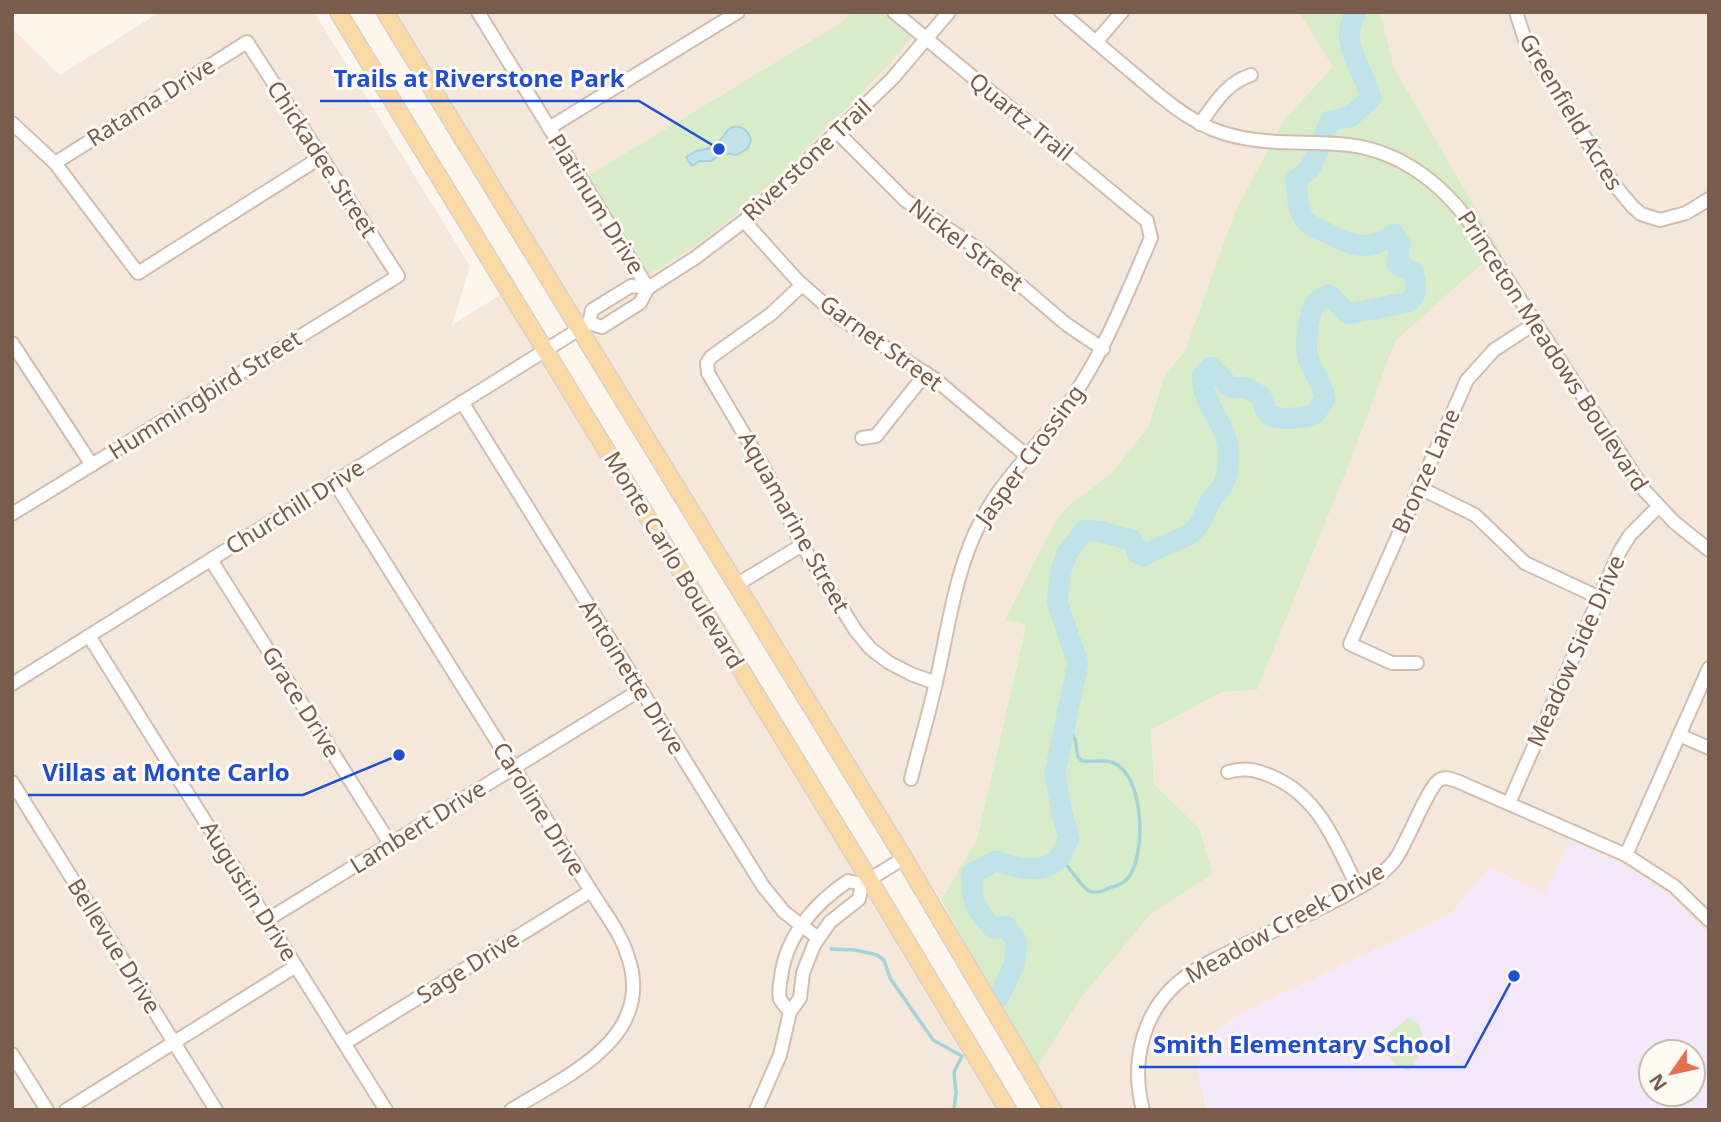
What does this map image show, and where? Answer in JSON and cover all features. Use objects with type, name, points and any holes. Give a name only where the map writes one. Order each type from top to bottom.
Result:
[{"type":"main road","name":"Monte Carlo Boulevard","points":[[338,12],[546,350],[865,881],[1007,1110]]},
{"type":"main road","name":"Monte Carlo Boulevard","points":[[385,12],[584,327],[736,585],[904,858],[1053,1110]]},
{"type":"street","points":[[549,128],[738,12]]},
{"type":"street","name":"Quartz Trail","points":[[894,12],[1147,221]]},
{"type":"street","name":"Riverstone Trail","points":[[648,288],[631,286],[592,310],[584,327],[602,327],[640,303],[648,288],[695,258],[744,221],[892,79],[949,12]]},
{"type":"street","name":"Princeton Meadows Boulevard","points":[[1060,12],[1173,107],[1200,124],[1252,141],[1363,147],[1407,164],[1428,178],[1447,194],[1473,227],[1637,481],[1658,507],[1709,550]]},
{"type":"street","points":[[1096,42],[1122,12]]},
{"type":"street","name":"Greenfield Acres","points":[[1516,12],[1525,40],[1613,183],[1632,206],[1641,214],[1660,220],[1686,213],[1709,199]]},
{"type":"street","name":"Platinum Drive","points":[[484,14],[549,128],[648,288]]},
{"type":"street","name":"Chickadee Street","points":[[247,42],[398,276]]},
{"type":"street","name":"Ratama Drive","points":[[55,163],[247,42]]},
{"type":"street","points":[[1200,124],[1227,88],[1238,79],[1251,75]]},
{"type":"street","points":[[12,123],[55,163],[138,273],[321,157]]},
{"type":"street","name":"Nickel Street","points":[[837,132],[905,200],[978,249],[1066,324],[1103,349]]},
{"type":"street","name":"Garnet Street","points":[[744,221],[802,285],[840,318],[926,373],[1027,456]]},
{"type":"street","name":"Jasper Crossing","points":[[911,779],[968,547],[983,516],[1005,482],[1064,410],[1103,349],[1151,238],[1147,221]]},
{"type":"street","name":"Hummingbird Street","points":[[12,514],[398,276]]},
{"type":"street","name":"Aquamarine Street","points":[[802,285],[772,314],[711,358],[707,363],[708,373],[764,468],[802,545],[856,631],[870,648],[888,662],[936,683]]},
{"type":"street","name":"Bronze Lane","points":[[1417,663],[1392,663],[1350,644],[1467,380],[1494,350],[1534,324]]},
{"type":"street","name":"Churchill Drive","points":[[12,684],[584,327]]},
{"type":"street","points":[[12,343],[92,465]]},
{"type":"street","points":[[862,438],[876,436],[926,373]]},
{"type":"street","name":"Antoinette Drive","points":[[462,402],[763,886],[783,912],[818,938]]},
{"type":"street","name":"Caroline Drive","points":[[335,483],[591,891],[629,958],[633,989],[626,1019],[615,1038],[602,1052],[511,1110]]},
{"type":"street","points":[[1418,487],[1475,515],[1525,563],[1600,598]]},
{"type":"street","name":"Meadow Side Drive","points":[[1509,803],[1624,543],[1639,524],[1658,507]]},
{"type":"street","points":[[736,585],[802,545]]},
{"type":"street","name":"Grace Drive","points":[[211,560],[391,845]]},
{"type":"street","name":"Augustin Drive","points":[[89,636],[386,1110]]},
{"type":"street","points":[[1626,855],[1709,668]]},
{"type":"street","name":"Lambert Drive","points":[[267,920],[640,690]]},
{"type":"street","points":[[1679,735],[1709,748]]},
{"type":"street","points":[[1228,772],[1241,769],[1258,770],[1289,785],[1305,798],[1323,820],[1358,888]]},
{"type":"street","name":"Meadow Creek Drive","points":[[1143,1110],[1138,1074],[1142,1041],[1151,1016],[1169,992],[1196,969],[1358,888],[1385,870],[1398,856],[1413,830],[1431,788],[1440,779],[1457,781],[1509,803]]},
{"type":"street","name":"Bellevue Drive","points":[[12,782],[216,1110]]},
{"type":"street","points":[[1509,803],[1626,855],[1674,886],[1709,920]]},
{"type":"street","points":[[790,1012],[780,998],[781,975],[786,957],[801,926],[832,891],[848,881],[865,881],[904,858]]},
{"type":"street","points":[[756,1110],[776,1065],[790,1012],[800,998],[803,973],[818,938],[837,916],[859,899],[865,881]]},
{"type":"street","name":"Sage Drive","points":[[345,1044],[591,891]]},
{"type":"street","points":[[66,1110],[296,966]]},
{"type":"street","points":[[12,1054],[47,1110]]},
{"type":"shaded area","points":[[160,12],[314,12],[470,266],[452,325],[502,294],[881,911],[999,1110],[12,1110],[12,28],[60,75]]},
{"type":"shaded area","points":[[390,12],[1709,12],[1709,936],[1675,900],[1640,875],[1544,894],[1489,868],[1452,913],[1237,1016],[1218,1031],[1203,1051],[1204,1099],[1209,1110],[1061,1110],[1036,1069],[1081,998],[1151,914],[1213,874],[1199,828],[1154,784],[1151,730],[1222,692],[1257,690],[1351,460],[1395,340],[1500,251],[1185,351],[1165,374],[1148,427],[1112,473],[1068,506],[1005,619],[1026,624],[977,839],[941,900]]},
{"type":"shaded area","points":[[1570,841],[1622,864],[1657,886],[1691,915],[1709,936],[1709,1110],[1209,1110],[1199,1083],[1198,1065],[1203,1051],[1218,1031],[1237,1016],[1452,913],[1489,868],[1544,894]]},
{"type":"green space","points":[[851,12],[883,12],[912,37],[862,92],[733,217],[691,249],[646,275],[588,176],[844,21]]},
{"type":"green space","points":[[1299,12],[1380,12],[1394,68],[1500,251],[1395,341],[1351,460],[1257,690],[1222,692],[1151,730],[1154,784],[1199,828],[1213,874],[1151,914],[1081,998],[1036,1069],[941,900],[977,839],[1026,625],[1005,620],[1055,522],[1068,506],[1112,473],[1148,427],[1165,374],[1185,351],[1235,212],[1284,120],[1333,67]]},
{"type":"green space","points":[[1408,1018],[1415,1021],[1422,1034],[1420,1050],[1410,1071],[1393,1062],[1382,1045],[1392,1031]]},
{"type":"water","points":[[733,127],[746,131],[751,140],[748,148],[737,155],[723,153],[711,161],[700,161],[692,166],[686,157],[696,151],[715,147]]},
{"type":"waterway","points":[[999,997],[1014,965],[1017,942],[1006,926],[993,928],[982,916],[973,898],[972,874],[995,861],[1011,866],[1045,867],[1059,858],[1069,838],[1055,773],[1078,663],[1057,602],[1061,571],[1067,553],[1085,530],[1132,540],[1137,553],[1144,556],[1196,529],[1211,500],[1224,483],[1228,466],[1225,435],[1203,386],[1202,376],[1211,367],[1230,387],[1246,388],[1261,396],[1270,416],[1290,418],[1311,415],[1325,399],[1307,353],[1309,322],[1316,302],[1329,295],[1348,314],[1409,302],[1414,295],[1416,285],[1413,272],[1397,264],[1400,244],[1394,234],[1369,245],[1345,242],[1309,224],[1301,213],[1298,202],[1296,180],[1310,169],[1330,121],[1350,117],[1371,98],[1354,56],[1349,34],[1356,12]]},
{"type":"waterway","points":[[1059,858],[1089,891],[1099,892],[1128,878],[1134,867],[1140,837],[1138,803],[1127,775],[1111,762],[1082,761],[1078,757],[1075,739],[1064,722]]},
{"type":"waterway","points":[[831,949],[855,950],[877,955],[884,960],[890,978],[933,1040],[962,1056],[954,1072],[954,1110]]},
{"type":"place","name":"Trails at Riverstone Park","points":[[719,149]]},
{"type":"place","name":"Villas at Monte Carlo","points":[[399,755]]},
{"type":"place","name":"Smith Elementary School","points":[[1514,976]]}]
